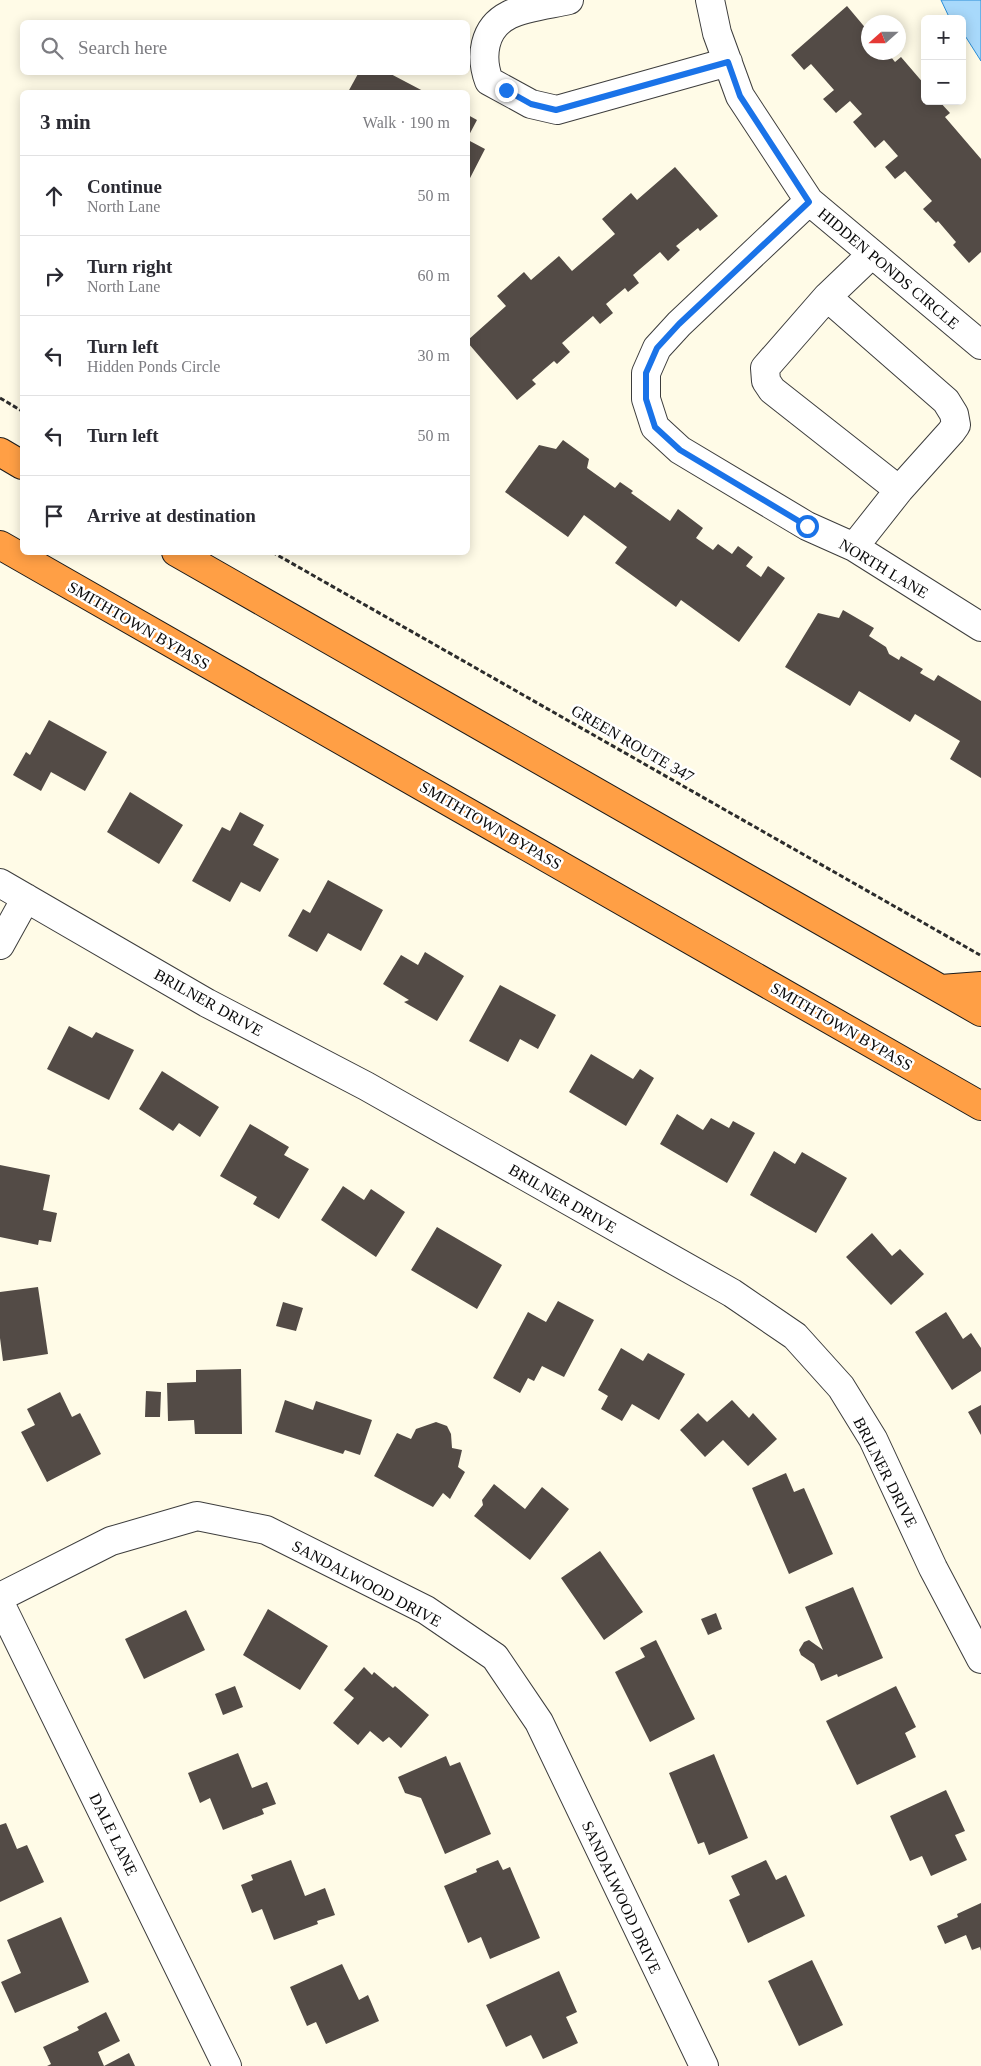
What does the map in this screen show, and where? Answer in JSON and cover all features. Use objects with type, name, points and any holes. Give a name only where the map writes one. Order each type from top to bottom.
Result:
[{"type":"highway","points":[[0,452],[20,464]]},
{"type":"highway","name":"SMITHTOWN BYPASS","points":[[0,546],[981,1106]]},
{"type":"highway","points":[[181,555],[981,1012]]},
{"type":"highway","points":[[940,989],[981,986]]},
{"type":"street","points":[[569,0],[510,14],[499,22],[489,36],[483,51],[484,66],[489,81],[531,104],[556,110],[728,62]]},
{"type":"street","name":"HIDDEN PONDS CIRCLE","points":[[710,0],[717,33],[740,96],[809,202],[981,345]]},
{"type":"street","name":"NORTH LANE","points":[[809,202],[679,324],[657,348],[646,373],[646,399],[655,427],[680,450],[807,526],[854,547],[981,627]]},
{"type":"street","points":[[872,254],[827,297],[766,368],[766,381],[772,390],[899,490]]},
{"type":"street","points":[[827,297],[946,401],[954,414],[956,425],[899,490],[854,547]]},
{"type":"street","name":"BRILNER DRIVE","points":[[0,883],[207,1003],[366,1086],[732,1293],[795,1336],[840,1387],[873,1438],[933,1568],[981,1659]]},
{"type":"street","points":[[0,945],[26,898]]},
{"type":"street","name":"SANDALWOOD DRIVE","points":[[0,1597],[111,1541],[196,1516],[266,1530],[426,1610],[495,1657],[539,1722],[704,2066]]},
{"type":"street","name":"DALE LANE","points":[[0,1603],[227,2066]]},
{"type":"path","points":[[0,398],[20,409]]},
{"type":"path","name":"GREEN ROUTE 347","points":[[277,555],[981,956]]},
{"type":"water","points":[[941,0],[981,0],[981,61],[966,37],[966,15],[948,15]]},
{"type":"building","points":[[847,6],[861,23],[861,60],[893,60],[895,62],[904,60],[921,80],[921,105],[943,105],[950,113],[945,117],[981,159],[981,252],[969,263],[953,245],[956,242],[938,221],[936,223],[923,209],[932,201],[905,171],[895,179],[885,167],[898,156],[884,140],[875,148],[853,122],[862,114],[850,101],[836,113],[823,99],[834,90],[811,64],[804,70],[791,55]]},
{"type":"building","points":[[357,75],[393,75],[421,90],[349,90]]},
{"type":"building","points":[[470,116],[477,120],[470,133]]},
{"type":"building","points":[[470,141],[485,149],[470,178]]},
{"type":"building","points":[[675,167],[718,216],[700,231],[698,228],[676,246],[680,250],[668,261],[660,252],[633,275],[639,283],[628,292],[625,288],[606,304],[613,313],[600,324],[593,316],[562,343],[570,352],[557,364],[554,361],[532,380],[536,384],[517,400],[470,345],[470,338],[506,306],[497,296],[524,272],[531,280],[559,256],[572,271],[615,234],[602,219],[631,193],[637,200]]},
{"type":"building","points":[[563,440],[589,459],[587,468],[615,488],[620,482],[633,491],[631,493],[670,521],[678,509],[703,528],[696,538],[713,550],[718,544],[732,554],[738,546],[753,557],[746,566],[761,577],[768,566],[785,578],[739,642],[681,600],[676,607],[615,563],[627,547],[584,515],[568,537],[505,492],[539,445],[556,449]]},
{"type":"building","points":[[843,610],[874,628],[869,636],[886,647],[889,654],[899,660],[901,656],[923,669],[920,673],[934,681],[938,675],[981,701],[981,778],[950,759],[960,741],[915,714],[910,722],[859,691],[850,706],[785,667],[818,613],[839,618]]},
{"type":"building","points":[[49,720],[107,752],[85,791],[51,772],[41,791],[13,775],[26,752],[30,755]]},
{"type":"building","points":[[130,792],[183,825],[159,864],[107,832]]},
{"type":"building","points":[[240,812],[264,825],[253,845],[279,859],[260,892],[241,882],[230,902],[192,881],[222,827],[230,831]]},
{"type":"building","points":[[328,880],[383,910],[361,951],[328,933],[317,952],[288,936],[303,909],[310,913]]},
{"type":"building","points":[[425,952],[464,976],[437,1021],[404,1002],[409,1000],[383,984],[401,955],[418,965]]},
{"type":"building","points":[[500,985],[556,1015],[538,1049],[520,1039],[508,1062],[469,1041]]},
{"type":"building","points":[[69,1026],[92,1038],[96,1032],[134,1050],[109,1100],[47,1069]]},
{"type":"building","points":[[591,1054],[633,1079],[640,1069],[654,1078],[626,1126],[569,1092]]},
{"type":"building","points":[[162,1071],[219,1107],[200,1137],[179,1123],[173,1131],[139,1109]]},
{"type":"building","points":[[677,1114],[703,1130],[711,1118],[729,1128],[733,1121],[755,1133],[727,1183],[660,1144]]},
{"type":"building","points":[[250,1124],[289,1147],[284,1155],[309,1169],[279,1219],[253,1204],[257,1197],[220,1176]]},
{"type":"building","points":[[774,1151],[795,1164],[802,1152],[847,1178],[816,1233],[750,1195]]},
{"type":"building","points":[[0,1165],[50,1175],[43,1210],[57,1213],[51,1242],[39,1240],[38,1245],[0,1237]]},
{"type":"building","points":[[343,1186],[364,1200],[371,1189],[405,1212],[376,1257],[321,1220]]},
{"type":"building","points":[[437,1227],[502,1265],[477,1309],[411,1270]]},
{"type":"building","points":[[872,1233],[892,1256],[900,1249],[924,1274],[891,1305],[846,1257]]},
{"type":"building","points":[[38,1287],[48,1354],[3,1361],[0,1338],[0,1292]]},
{"type":"building","points":[[558,1301],[594,1320],[564,1377],[542,1366],[534,1381],[528,1378],[520,1393],[493,1378],[528,1312],[546,1322]]},
{"type":"building","points":[[283,1302],[303,1308],[296,1331],[276,1326]]},
{"type":"building","points":[[946,1312],[963,1339],[971,1333],[981,1348],[981,1371],[952,1390],[915,1332]]},
{"type":"building","points":[[621,1348],[643,1361],[648,1353],[685,1374],[659,1420],[632,1404],[622,1421],[601,1409],[608,1396],[598,1390]]},
{"type":"building","points":[[241,1369],[242,1434],[195,1434],[194,1420],[168,1421],[167,1383],[196,1382],[196,1370]]},
{"type":"building","points":[[146,1391],[161,1392],[160,1417],[145,1417]]},
{"type":"building","points":[[60,1392],[72,1417],[80,1413],[101,1454],[47,1482],[21,1432],[35,1425],[27,1409]]},
{"type":"building","points":[[285,1400],[313,1410],[316,1401],[372,1420],[360,1455],[345,1450],[343,1454],[275,1432]]},
{"type":"building","points":[[732,1400],[749,1418],[753,1413],[777,1439],[748,1466],[723,1440],[705,1457],[680,1430],[698,1413],[707,1422]]},
{"type":"building","points":[[981,1405],[981,1435],[968,1412]]},
{"type":"building","points":[[436,1422],[447,1426],[451,1434],[452,1448],[462,1450],[458,1467],[465,1472],[450,1499],[443,1493],[433,1507],[374,1476],[397,1433],[411,1439],[416,1429]]},
{"type":"building","points":[[786,1473],[794,1492],[804,1488],[833,1554],[789,1574],[752,1488]]},
{"type":"building","points":[[494,1484],[525,1509],[542,1487],[569,1509],[530,1560],[474,1516],[483,1505],[482,1500]]},
{"type":"building","points":[[600,1551],[643,1612],[604,1640],[561,1578]]},
{"type":"building","points":[[853,1587],[883,1658],[838,1677],[837,1674],[821,1681],[814,1664],[801,1655],[799,1650],[804,1642],[809,1640],[823,1650],[805,1607]]},
{"type":"building","points":[[268,1609],[328,1646],[300,1690],[243,1655]]},
{"type":"building","points":[[186,1610],[205,1650],[144,1679],[125,1639]]},
{"type":"building","points":[[716,1613],[722,1629],[708,1635],[701,1619]]},
{"type":"building","points":[[656,1640],[695,1719],[650,1742],[615,1672],[645,1657],[640,1648]]},
{"type":"building","points":[[364,1667],[372,1675],[374,1672],[393,1688],[395,1686],[429,1715],[401,1748],[389,1737],[383,1742],[370,1731],[358,1745],[333,1723],[354,1698],[344,1690]]},
{"type":"building","points":[[235,1686],[243,1707],[223,1715],[215,1694]]},
{"type":"building","points":[[896,1686],[916,1727],[905,1733],[916,1757],[857,1785],[826,1721]]},
{"type":"building","points":[[238,1753],[252,1788],[267,1782],[276,1804],[262,1809],[264,1814],[223,1830],[210,1798],[200,1803],[188,1773]]},
{"type":"building","points":[[714,1754],[748,1838],[709,1855],[704,1842],[698,1844],[669,1773]]},
{"type":"building","points":[[446,1756],[450,1766],[460,1762],[491,1834],[445,1854],[421,1798],[405,1793],[398,1777]]},
{"type":"building","points":[[946,1790],[965,1831],[955,1835],[967,1860],[931,1876],[922,1856],[910,1861],[890,1816]]},
{"type":"building","points":[[6,1823],[17,1849],[27,1845],[44,1882],[0,1902],[0,1825]]},
{"type":"building","points":[[291,1860],[305,1896],[325,1888],[335,1915],[317,1921],[318,1924],[274,1940],[262,1909],[252,1913],[241,1885],[253,1880],[251,1875]]},
{"type":"building","points":[[498,1860],[503,1870],[510,1867],[540,1938],[490,1959],[481,1937],[468,1943],[444,1886],[477,1872],[476,1869]]},
{"type":"building","points":[[766,1860],[776,1880],[786,1875],[805,1916],[748,1943],[729,1900],[740,1895],[731,1876]]},
{"type":"building","points":[[981,1903],[981,1951],[980,1947],[972,1950],[966,1935],[945,1944],[937,1926],[958,1917],[957,1914]]},
{"type":"building","points":[[61,1917],[89,1982],[15,2013],[1,1982],[21,1973],[7,1940]]},
{"type":"building","points":[[812,1960],[843,2025],[799,2046],[768,1981]]},
{"type":"building","points":[[342,1964],[359,2000],[368,1995],[379,2021],[326,2044],[316,2022],[307,2026],[290,1987]]},
{"type":"building","points":[[559,1971],[577,2012],[566,2017],[578,2043],[543,2059],[531,2035],[506,2047],[486,2005]]},
{"type":"building","points":[[106,2012],[120,2041],[98,2052],[104,2066],[47,2066],[51,2064],[43,2047],[79,2030],[77,2027]]},
{"type":"building","points":[[129,2053],[135,2066],[104,2066]]},
{"type":"route","points":[[506,90],[531,104],[556,110],[580,105],[728,62],[740,96],[809,202],[679,324],[657,348],[646,373],[646,399],[655,427],[680,450],[807,526]]}]
